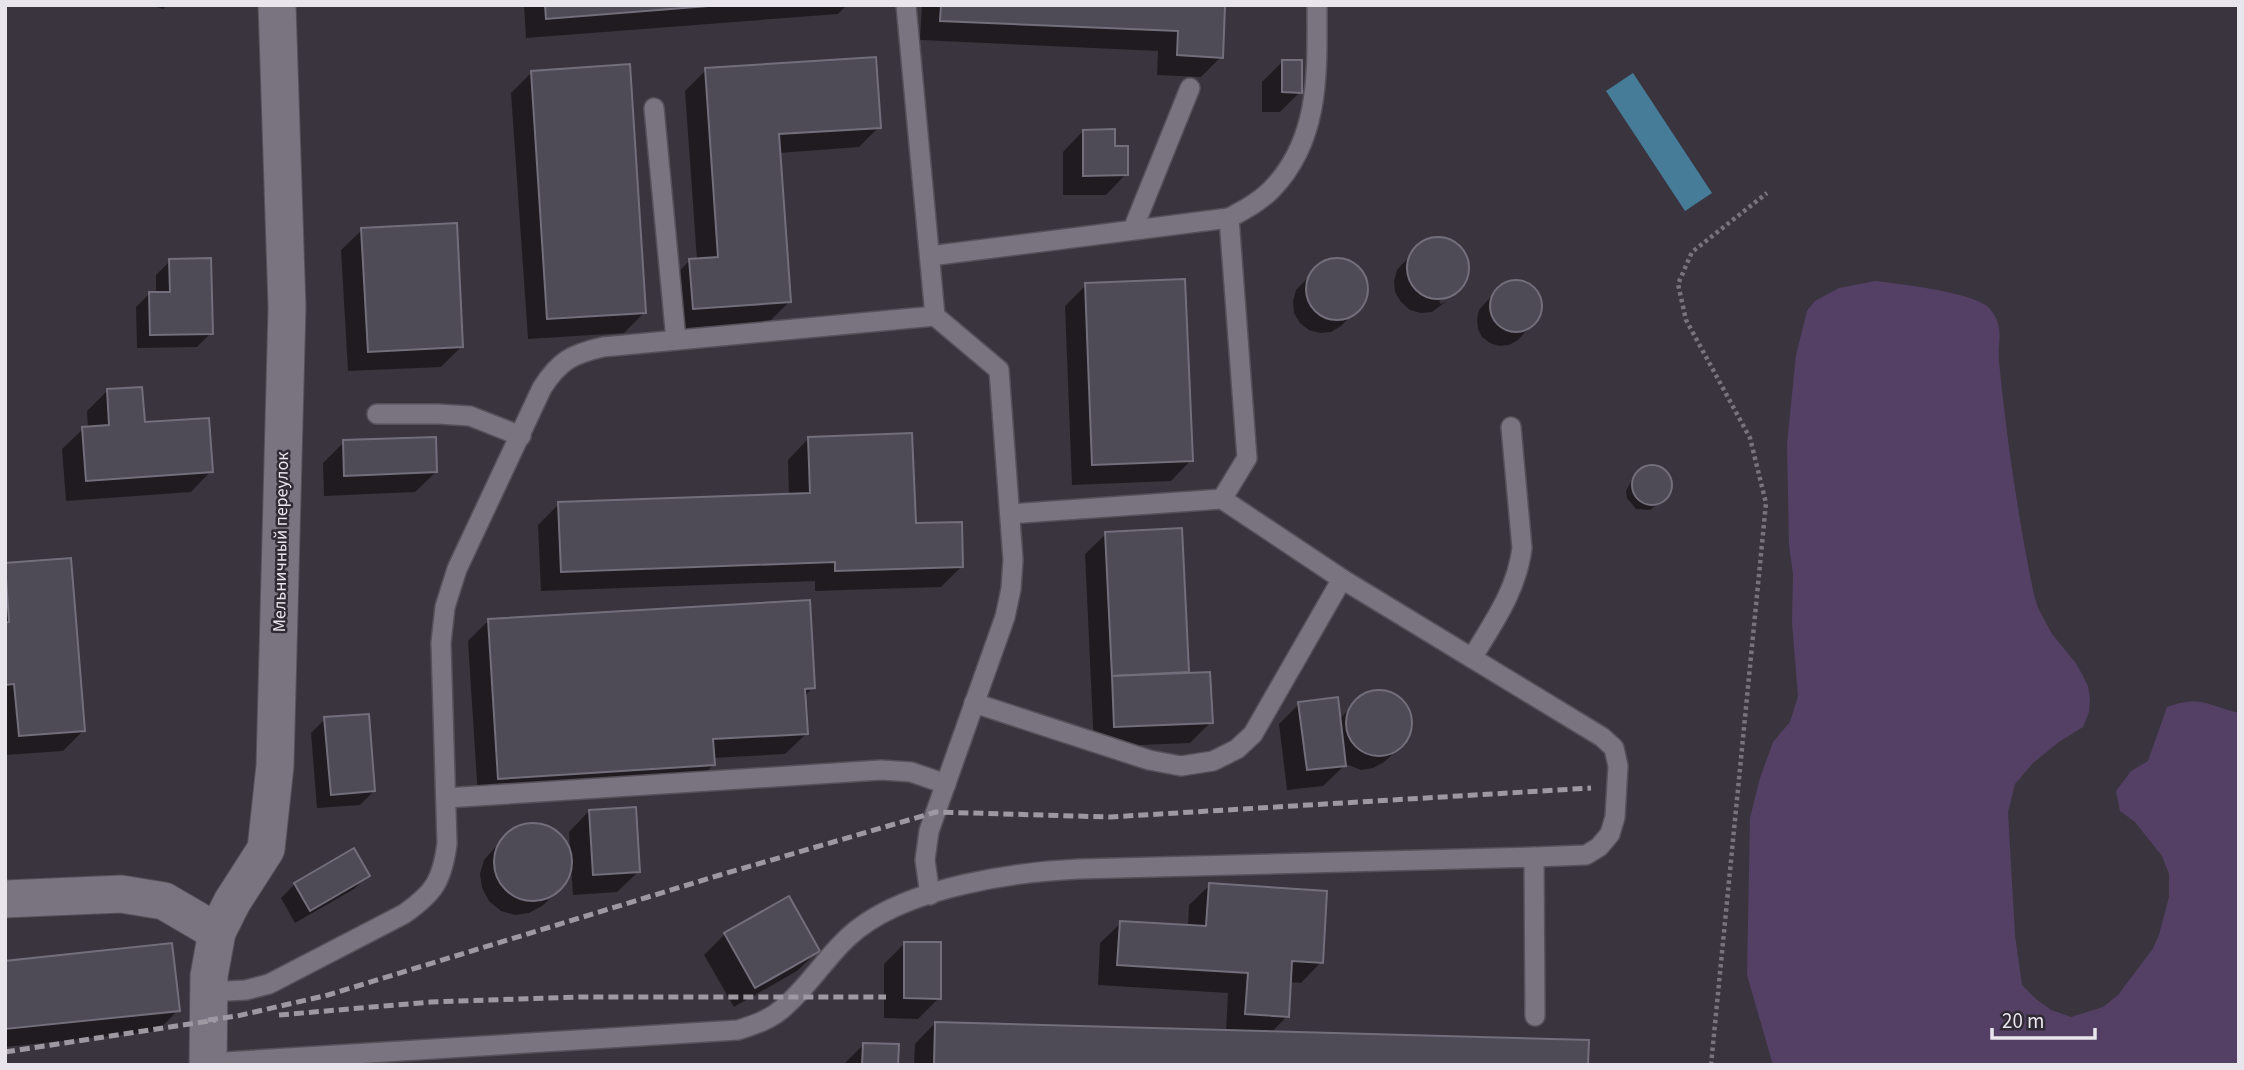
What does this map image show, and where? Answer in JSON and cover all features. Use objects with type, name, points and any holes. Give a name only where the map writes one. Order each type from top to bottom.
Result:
[{"type":"street","name":"Мельничный переулок","points":[[208,1064],[209,976],[217,932],[232,902],[266,849],[275,766],[287,307],[277,5]]},
{"type":"street","points":[[5,899],[121,894],[164,901],[217,932]]},
{"type":"lane","points":[[906,5],[935,316],[999,370],[1013,560],[1005,617],[926,846],[925,860],[930,895]]},
{"type":"lane","points":[[930,256],[1229,218],[1252,205],[1273,188],[1307,136],[1314,100],[1317,62],[1317,5]]},
{"type":"lane","points":[[1133,229],[1190,88]]},
{"type":"lane","points":[[654,108],[676,340]]},
{"type":"lane","points":[[1222,499],[1247,458],[1229,218]]},
{"type":"lane","points":[[208,992],[247,990],[269,984],[404,914],[437,886],[444,866],[447,844],[441,643],[445,607],[457,569],[551,373],[564,361],[603,347],[935,316]]},
{"type":"lane","points":[[377,414],[470,416],[521,436]]},
{"type":"lane","points":[[1472,658],[1504,604],[1520,568],[1522,548],[1511,427]]},
{"type":"lane","points":[[208,1064],[738,1030],[760,1023],[780,1011],[859,928],[891,909],[930,895],[1013,874],[1586,855],[1599,847],[1610,834],[1615,817],[1618,766],[1614,748],[1602,737],[1342,579],[1222,499],[1010,514]]},
{"type":"lane","points":[[974,703],[1149,760],[1181,766],[1213,761],[1237,749],[1253,734],[1342,579]]},
{"type":"lane","points":[[446,798],[881,769],[911,772],[946,784]]},
{"type":"lane","points":[[1534,857],[1535,1016]]},
{"type":"path","points":[[1711,1065],[1766,503],[1750,438],[1686,320],[1678,284],[1692,253],[1767,192]]},
{"type":"shaded area","points":[[1875,281],[1967,297],[1988,307],[1994,314],[2000,334],[1999,362],[2014,479],[2034,595],[2052,634],[2075,662],[2088,686],[2089,712],[2083,727],[2033,763],[2015,784],[2008,812],[2015,936],[2022,985],[2051,1010],[2071,1017],[2103,1007],[2118,995],[2152,950],[2159,935],[2169,897],[2169,874],[2162,856],[2135,822],[2120,811],[2116,791],[2131,771],[2148,761],[2167,707],[2196,702],[2239,713],[2239,1065],[1773,1065],[1747,975],[1750,818],[1773,742],[1790,722],[1798,696],[1792,622],[1793,574],[1789,545],[1787,444],[1796,355],[1807,311],[1815,301],[1839,288]]},
{"type":"water","points":[[1633,73],[1712,193],[1685,211],[1606,91]]},
{"type":"building","points":[[545,5],[721,5],[546,19]]},
{"type":"building","points":[[941,5],[1225,5],[1223,58],[1177,55],[1178,31],[940,21]]},
{"type":"building","points":[[876,57],[881,128],[779,134],[791,302],[693,309],[689,259],[718,257],[705,68]]},
{"type":"building","points":[[1282,60],[1302,60],[1302,93],[1282,92]]},
{"type":"building","points":[[630,64],[646,313],[547,319],[531,71]]},
{"type":"building","points":[[1115,129],[1115,146],[1128,146],[1128,175],[1083,176],[1083,130]]},
{"type":"building","points":[[457,223],[463,347],[368,352],[361,228]]},
{"type":"building","points":[[1438,237],[1450,239],[1460,246],[1467,256],[1467,280],[1460,290],[1450,297],[1438,299],[1426,297],[1416,290],[1409,280],[1407,268],[1409,256],[1416,246],[1426,239]]},
{"type":"building","points":[[211,258],[213,334],[150,335],[149,292],[170,292],[169,259]]},
{"type":"building","points":[[1337,258],[1349,260],[1359,267],[1366,277],[1366,301],[1359,311],[1349,318],[1337,320],[1325,318],[1315,311],[1308,301],[1306,289],[1308,277],[1315,267],[1325,260]]},
{"type":"building","points":[[1185,279],[1193,461],[1092,465],[1085,283]]},
{"type":"building","points":[[1516,280],[1535,287],[1542,306],[1535,325],[1516,332],[1497,325],[1490,306],[1497,287]]},
{"type":"building","points":[[142,387],[145,422],[209,418],[213,472],[86,481],[82,427],[109,425],[107,389]]},
{"type":"building","points":[[912,433],[916,523],[962,522],[963,567],[835,571],[835,562],[561,572],[558,502],[810,493],[808,437]]},
{"type":"building","points":[[436,437],[437,472],[344,476],[343,440]]},
{"type":"building","points":[[1652,465],[1660,466],[1666,471],[1671,477],[1671,493],[1666,499],[1660,504],[1652,505],[1644,504],[1638,499],[1633,493],[1632,485],[1633,477],[1638,471],[1644,466]]},
{"type":"building","points":[[1182,528],[1189,672],[1112,676],[1105,532]]},
{"type":"building","points":[[71,558],[85,731],[19,736],[14,684],[5,685],[5,623],[9,622],[5,563]]},
{"type":"building","points":[[810,600],[815,688],[805,689],[808,734],[713,739],[715,765],[498,779],[488,619]]},
{"type":"building","points":[[1210,672],[1213,723],[1114,727],[1112,676]]},
{"type":"building","points":[[1379,690],[1392,693],[1402,700],[1409,710],[1412,723],[1409,736],[1402,746],[1392,753],[1379,756],[1366,753],[1356,746],[1349,736],[1346,723],[1349,710],[1356,700],[1366,693]]},
{"type":"building","points":[[1338,697],[1346,766],[1307,770],[1298,702]]},
{"type":"building","points":[[369,714],[375,791],[331,795],[324,717]]},
{"type":"building","points":[[636,807],[640,872],[593,875],[589,810]]},
{"type":"building","points":[[533,823],[548,826],[561,834],[569,847],[572,862],[569,877],[561,890],[548,898],[533,901],[518,898],[505,890],[497,877],[494,862],[497,847],[505,834],[518,826]]},
{"type":"building","points":[[354,848],[370,876],[310,911],[294,883]]},
{"type":"building","points":[[1209,883],[1327,891],[1323,963],[1292,961],[1289,1017],[1245,1014],[1248,973],[1117,965],[1120,921],[1206,926]]},
{"type":"building","points":[[789,896],[820,951],[755,988],[724,933]]},
{"type":"building","points":[[904,942],[941,942],[941,999],[904,998]]},
{"type":"building","points":[[172,943],[180,1011],[5,1029],[5,961]]},
{"type":"building","points":[[935,1022],[1589,1040],[1588,1065],[934,1065]]},
{"type":"building","points":[[863,1043],[899,1044],[898,1065],[862,1065]]},
{"type":"railway","points":[[208,1020],[328,995],[936,812],[1110,817],[1591,788]]},
{"type":"railway","points":[[279,1015],[431,1002],[579,997],[886,997]]},
{"type":"railway","points":[[5,1052],[216,1020]]}]
